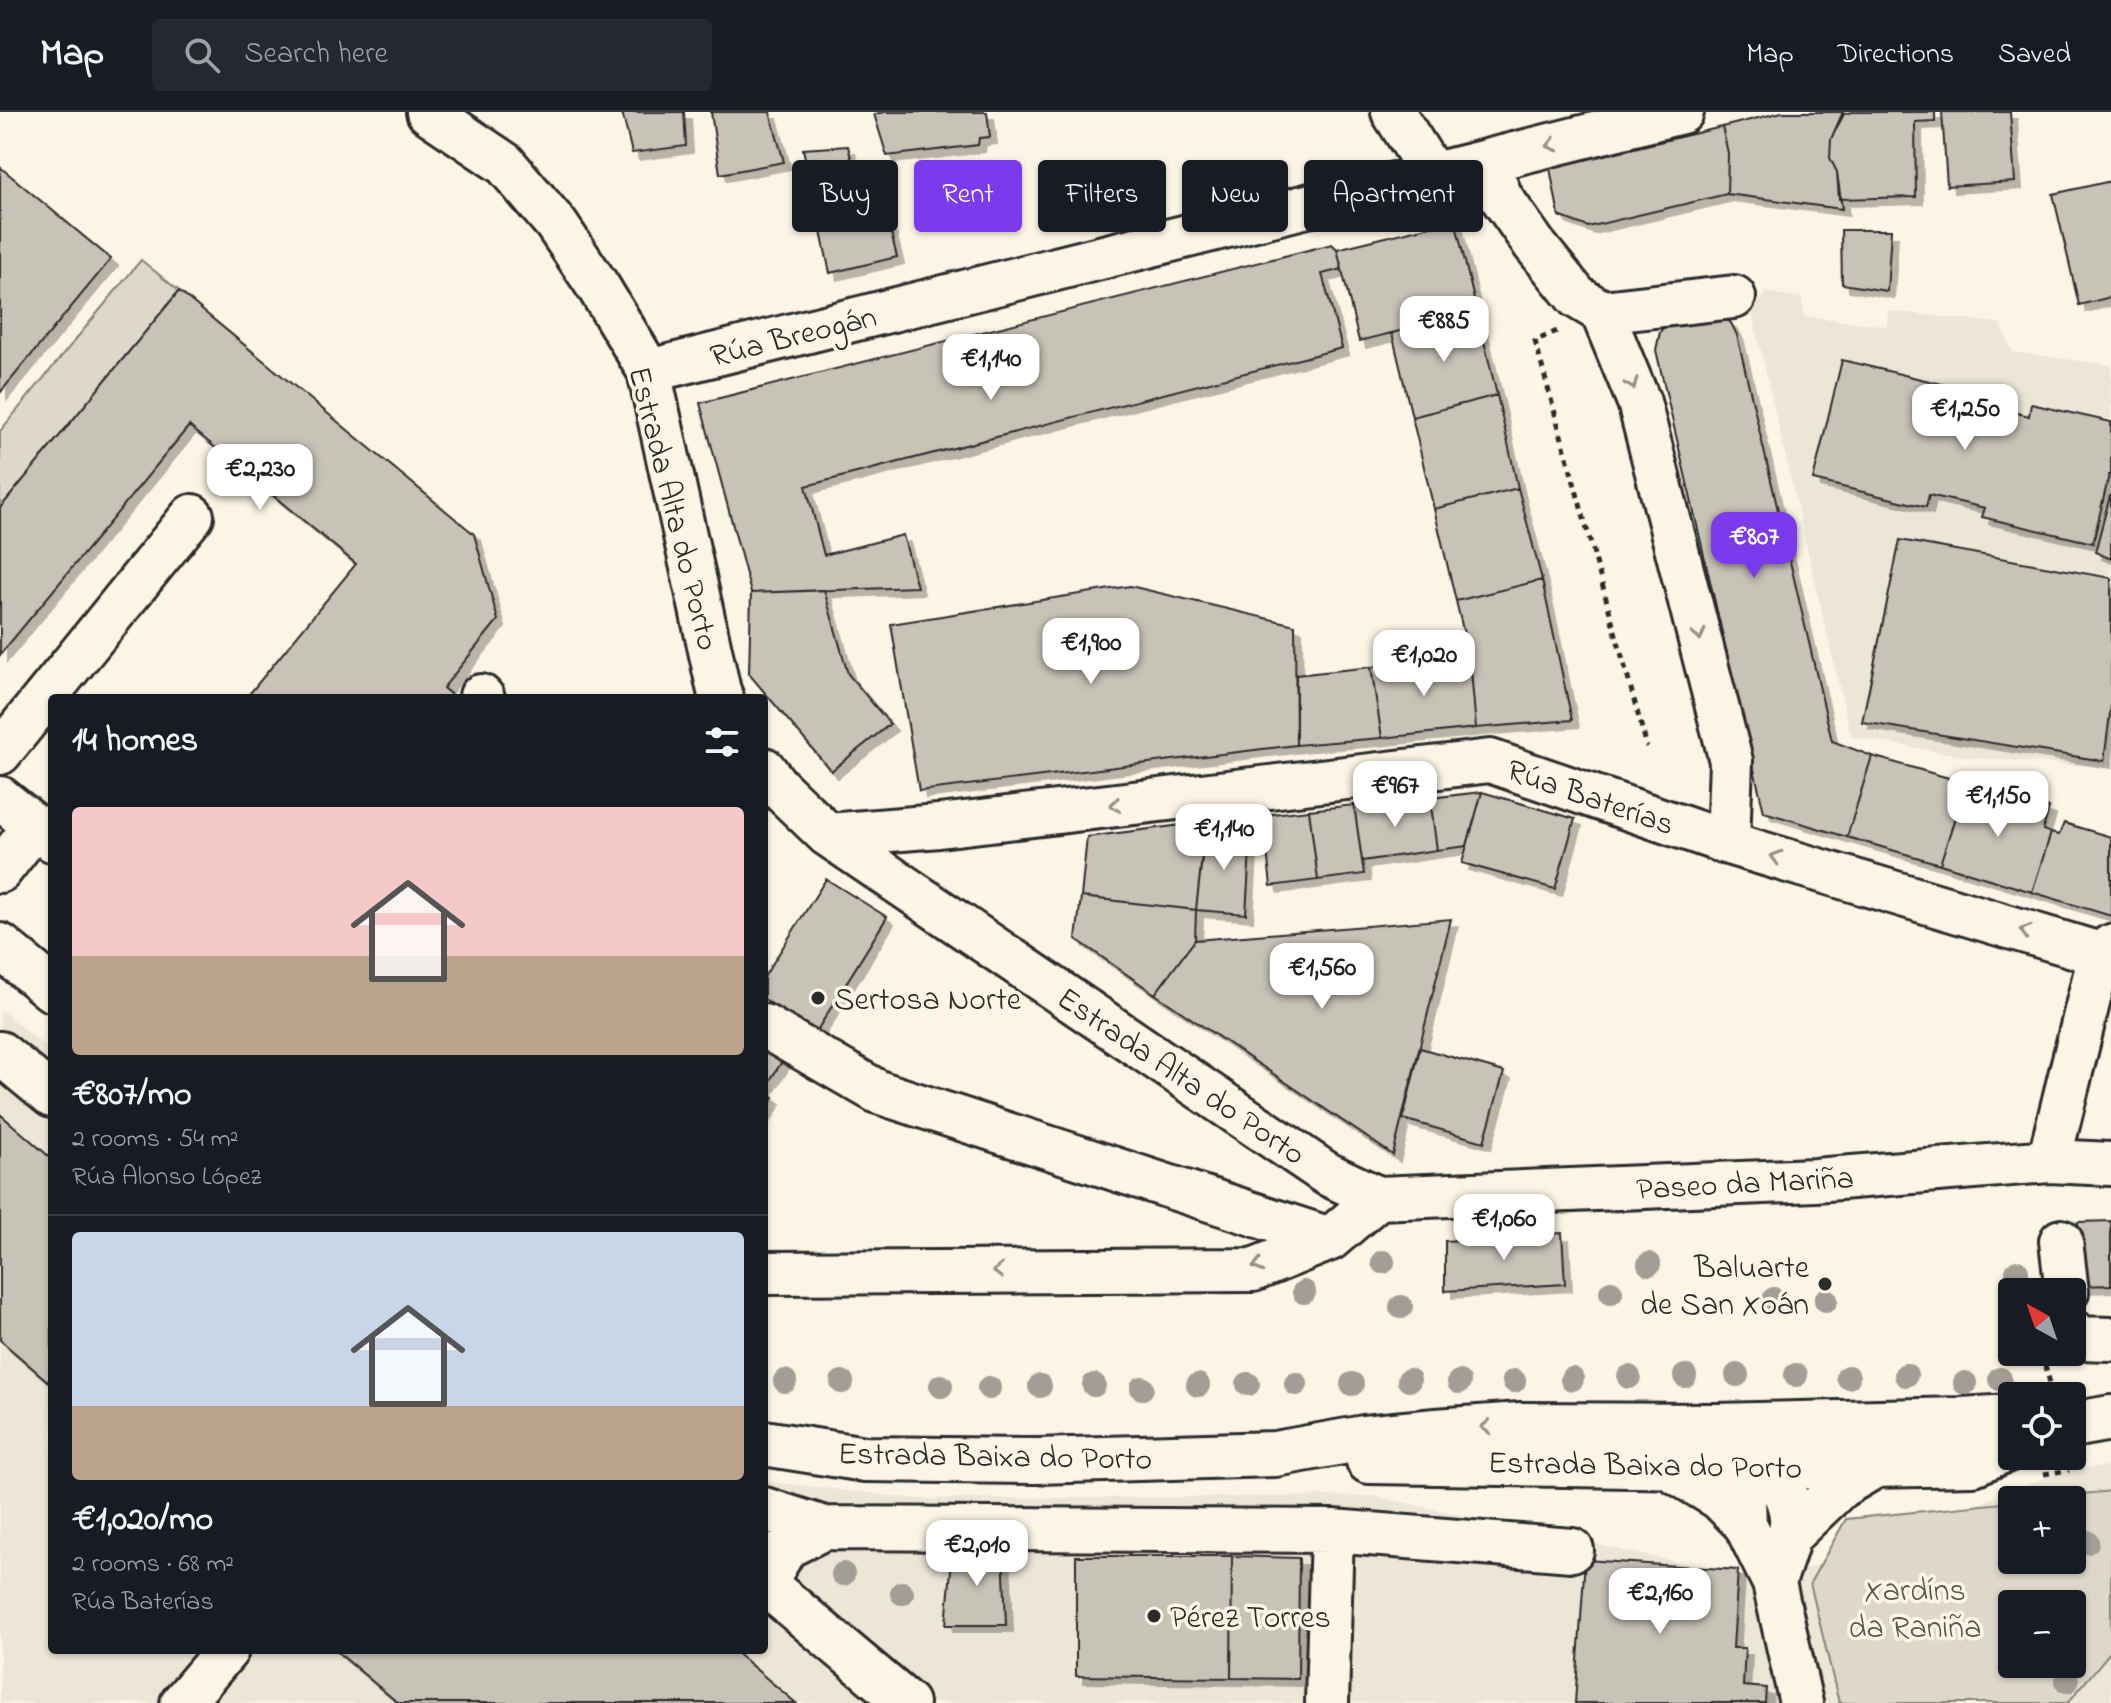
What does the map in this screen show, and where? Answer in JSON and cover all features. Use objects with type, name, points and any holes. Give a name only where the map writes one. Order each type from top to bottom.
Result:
[{"type":"main road","points":[[0,946],[48,986]]},
{"type":"main road","points":[[2086,1422],[2111,1418]]},
{"type":"main road","name":"Estrada Baixa do Porto","points":[[1275,1454],[1364,1438],[1542,1425],[1961,1420],[1998,1425]]},
{"type":"main road","name":"Estrada Baixa do Porto","points":[[768,1444],[865,1459],[1037,1461],[1275,1454],[1389,1462],[1769,1467],[1973,1463],[1998,1439]]},
{"type":"street","name":"Estrada Alta do Porto","points":[[428,112],[505,164],[556,224],[649,371],[720,694]]},
{"type":"street","points":[[1393,112],[1423,160]]},
{"type":"street","name":"Rúa Breogán","points":[[1483,163],[1682,112]]},
{"type":"street","points":[[1487,162],[1501,197],[1534,244],[1577,297],[1602,312],[1639,402],[1731,761],[1728,843]]},
{"type":"street","name":"Rúa Breogán","points":[[649,371],[1304,207]]},
{"type":"street","points":[[1602,312],[1734,297]]},
{"type":"street","points":[[0,753],[192,516]]},
{"type":"street","name":"Rúa Baterías","points":[[828,835],[939,826],[1490,761],[1728,843],[2106,950]]},
{"type":"street","name":"Estrada Alta do Porto","points":[[768,774],[828,835],[1327,1174],[1378,1198]]},
{"type":"street","points":[[0,798],[44,833],[0,871]]},
{"type":"street","points":[[2049,1161],[2106,950]]},
{"type":"street","points":[[768,1028],[878,1092],[1330,1239]]},
{"type":"street","points":[[0,1053],[48,1093]]},
{"type":"street","name":"Paseo da Mariña","points":[[1378,1198],[1815,1180],[2049,1161],[2111,1164]]},
{"type":"street","points":[[768,1273],[1253,1270],[1330,1239],[1378,1198]]},
{"type":"street","points":[[2061,1241],[2065,1278]]},
{"type":"street","points":[[2086,1338],[2111,1339]]},
{"type":"street","points":[[1542,1425],[1585,1438],[1703,1442],[1738,1448],[1758,1456],[1778,1481],[1791,1510],[1791,1525],[1774,1583]]},
{"type":"street","points":[[1745,1524],[1744,1500],[1749,1485],[1756,1476],[1788,1454],[1808,1447],[1922,1442],[1998,1429]]},
{"type":"street","points":[[1788,1537],[1840,1487],[1879,1464]]},
{"type":"street","points":[[1666,1466],[1719,1498],[1745,1524],[1774,1583],[1801,1703]]},
{"type":"street","points":[[768,1510],[824,1528],[1332,1531],[1572,1550]]},
{"type":"street","points":[[768,1576],[786,1547],[824,1528]]},
{"type":"street","points":[[1327,1703],[1332,1531]]},
{"type":"street","points":[[768,1586],[907,1703]]},
{"type":"street","points":[[182,1703],[224,1654]]},
{"type":"path","points":[[1602,312],[1535,341],[1647,747]]},
{"type":"shaded area","points":[[1766,292],[1802,298],[1804,316],[1887,326],[1888,311],[2001,323],[2012,352],[2111,365],[2111,768],[1974,758],[1851,737],[1752,313]]},
{"type":"shaded area","points":[[0,1009],[48,1049],[48,1654],[768,1654],[768,1481],[918,1499],[1374,1496],[1774,1583],[1998,1496],[1998,1574],[2086,1574],[2086,1486],[2024,1486],[2066,1470],[2111,1466],[2111,1703],[0,1703]]},
{"type":"green space","points":[[141,260],[179,291],[0,508],[0,431]]},
{"type":"green space","name":"Xardíns da Raniña","points":[[2111,1491],[2111,1651],[2068,1703],[1839,1703],[1810,1583],[1846,1519],[1998,1503],[1998,1574],[2086,1574],[2086,1494]]},
{"type":"building","points":[[622,112],[684,112],[686,146],[632,153]]},
{"type":"building","points":[[711,112],[770,112],[784,162],[720,174]]},
{"type":"building","points":[[987,112],[990,137],[979,138],[978,145],[887,156],[874,114]]},
{"type":"building","points":[[1782,112],[1843,112],[1831,139],[1830,158],[1837,172],[1842,209],[1727,194],[1728,153],[1722,127]]},
{"type":"building","points":[[1935,112],[1935,121],[1915,122],[1916,197],[1839,199],[1837,172],[1830,158],[1831,139],[1844,114]]},
{"type":"building","points":[[1942,112],[2010,112],[2015,182],[1947,186]]},
{"type":"building","points":[[1722,127],[1728,153],[1727,194],[1588,227],[1559,216],[1550,168]]},
{"type":"building","points":[[848,146],[852,160],[805,160],[803,149]]},
{"type":"building","points":[[0,167],[111,259],[0,393]]},
{"type":"building","points":[[2111,181],[2111,297],[2079,305],[2053,194]]},
{"type":"building","points":[[1841,230],[1891,230],[1887,291],[1842,284]]},
{"type":"building","points":[[821,232],[891,232],[897,257],[830,273]]},
{"type":"building","points":[[1406,232],[1458,232],[1477,312],[1359,341],[1337,249]]},
{"type":"building","points":[[1332,244],[1337,249],[1342,269],[1322,274],[1342,348],[806,486],[824,555],[903,535],[917,587],[751,593],[700,403]]},
{"type":"building","points":[[179,291],[474,534],[498,620],[443,688],[450,694],[249,694],[356,564],[189,426],[0,655],[0,508]]},
{"type":"building","points":[[1477,312],[1497,395],[1412,417],[1392,333]]},
{"type":"building","points":[[1720,315],[1731,323],[1737,335],[1832,741],[1872,756],[1847,837],[1764,812],[1656,350],[1660,332],[1669,320]]},
{"type":"building","points":[[1842,360],[1979,393],[1976,403],[2029,416],[2031,404],[2111,422],[2111,475],[2093,543],[1982,517],[1985,508],[1929,495],[1926,507],[1813,480]]},
{"type":"building","points":[[1497,395],[1518,488],[1434,509],[1412,417]]},
{"type":"building","points":[[1518,488],[1542,580],[1456,601],[1434,509]]},
{"type":"building","points":[[2111,496],[2111,559],[2095,552]]},
{"type":"building","points":[[1900,540],[2111,578],[2111,706],[2104,761],[1862,722]]},
{"type":"building","points":[[1542,580],[1572,720],[1476,728],[1470,659],[1456,601]]},
{"type":"building","points":[[1130,586],[1295,625],[1296,745],[919,791],[891,624]]},
{"type":"building","points":[[824,590],[848,674],[890,724],[831,771],[749,674],[751,593]]},
{"type":"building","points":[[1470,659],[1476,728],[1382,738],[1371,667]]},
{"type":"building","points":[[1371,667],[1382,738],[1296,745],[1296,675]]},
{"type":"building","points":[[1872,756],[1966,783],[1940,864],[1847,837]]},
{"type":"building","points":[[1973,785],[2049,808],[2043,830],[2051,833],[2032,892],[1940,864],[1959,805],[1966,807]]},
{"type":"building","points":[[1482,792],[1575,819],[1555,889],[1462,863]]},
{"type":"building","points":[[1482,792],[1467,846],[1437,850],[1430,798]]},
{"type":"building","points":[[1430,798],[1437,850],[1362,861],[1354,805]]},
{"type":"building","points":[[1354,805],[1364,874],[1318,880],[1309,810]]},
{"type":"building","points":[[1309,810],[1318,880],[1271,886],[1263,815]]},
{"type":"building","points":[[1206,822],[1196,910],[1081,897],[1087,837]]},
{"type":"building","points":[[2064,823],[2111,837],[2111,916],[2032,892],[2051,833],[2059,835]]},
{"type":"building","points":[[1205,828],[1251,833],[1246,914],[1196,910]]},
{"type":"building","points":[[826,879],[887,917],[816,1032],[768,1002],[768,971]]},
{"type":"building","points":[[1081,897],[1196,910],[1195,940],[1155,994],[1076,939]]},
{"type":"building","points":[[1451,919],[1393,1155],[1155,994],[1195,940]]},
{"type":"building","points":[[768,1044],[786,1055],[768,1084]]},
{"type":"building","points":[[1420,1048],[1504,1072],[1484,1142],[1403,1119]]},
{"type":"building","points":[[768,1093],[774,1097],[768,1107]]},
{"type":"building","points":[[0,1114],[48,1156],[48,1382],[0,1340]]},
{"type":"building","points":[[2111,1221],[2111,1285],[2086,1286],[2086,1278],[2080,1278],[2078,1222]]},
{"type":"building","points":[[1562,1233],[1565,1284],[1445,1291],[1445,1241]]},
{"type":"building","points":[[953,1548],[1003,1548],[1006,1625],[946,1625]]},
{"type":"building","name":"Pérez Torres","points":[[1076,1556],[1232,1556],[1231,1678],[1076,1676]]},
{"type":"building","points":[[1232,1556],[1299,1558],[1298,1679],[1231,1678]]},
{"type":"building","points":[[1585,1560],[1738,1570],[1733,1648],[1745,1648],[1743,1686],[1766,1688],[1765,1703],[1575,1703]]},
{"type":"building","points":[[340,1654],[738,1654],[796,1703],[398,1703]]},
{"type":"place","name":"Sertosa Norte","points":[[818,998]]},
{"type":"place","name":"Baluarte de San Xoán","points":[[1825,1284]]},
{"type":"place","name":"Pérez Torres","points":[[1154,1616]]}]
